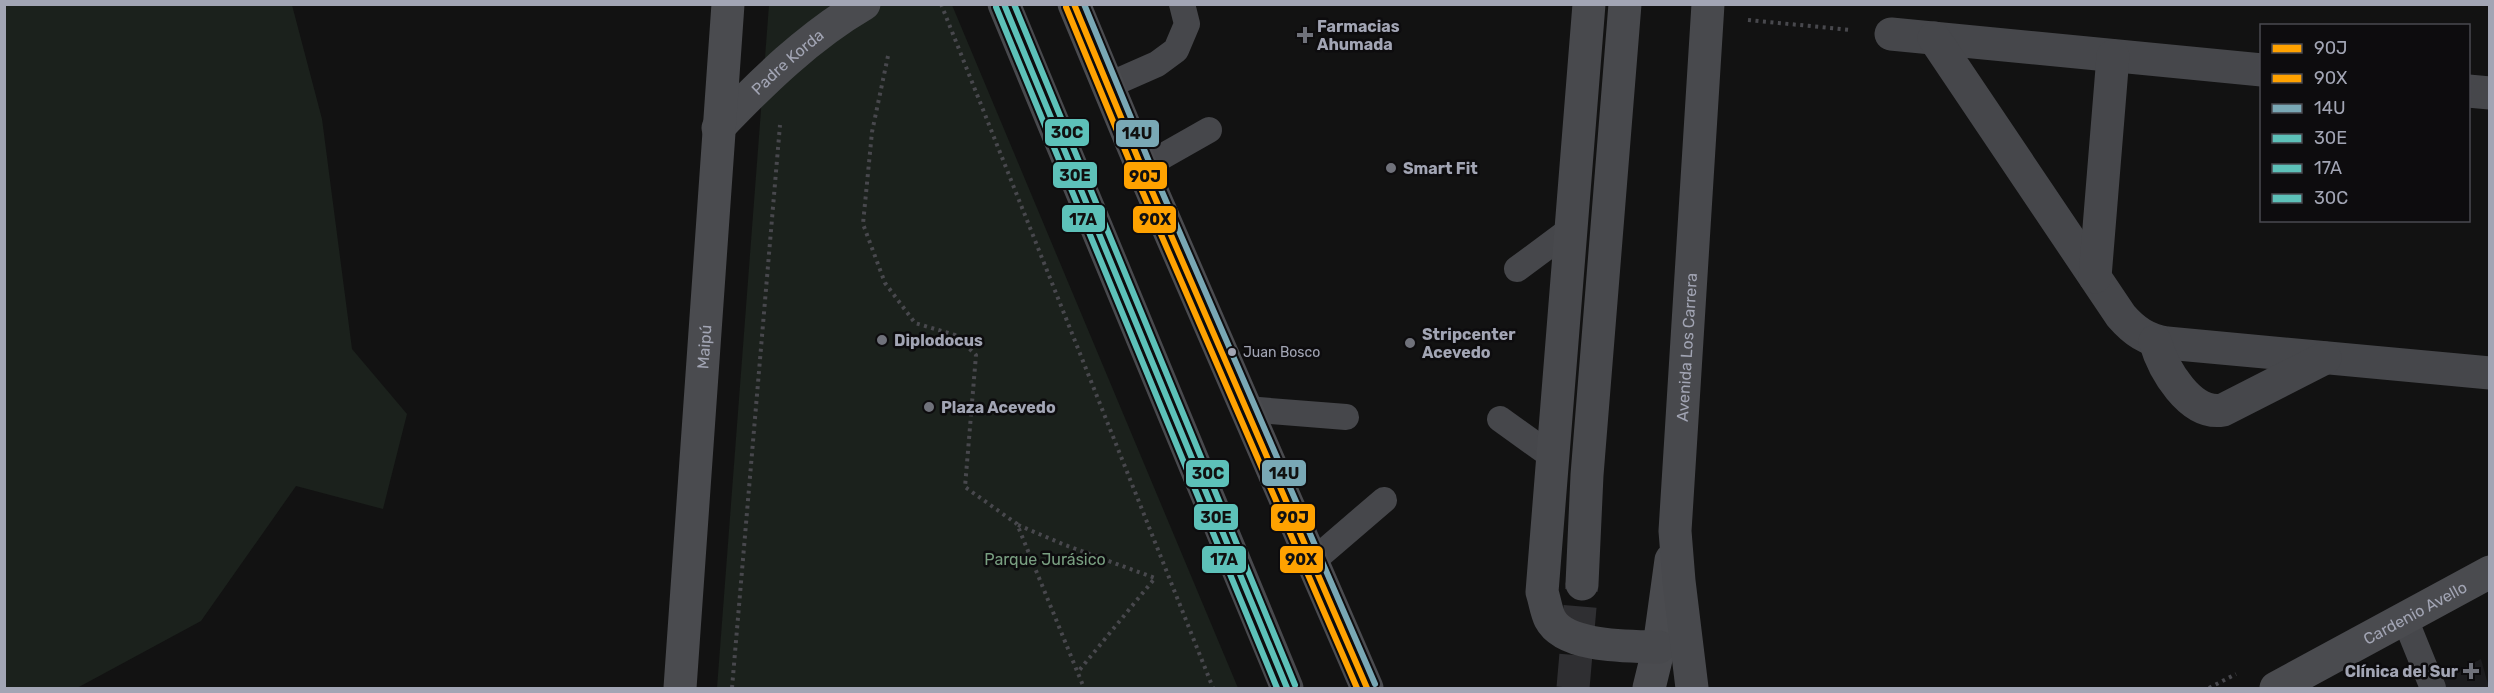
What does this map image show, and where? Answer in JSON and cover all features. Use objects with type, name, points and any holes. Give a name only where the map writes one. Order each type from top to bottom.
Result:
[{"type":"main road","name":"Maipú","points":[[680,688],[728,4]]},
{"type":"main road","name":"Padre Korda","points":[[718,128],[780,68],[841,18],[864,4]]},
{"type":"main road","points":[[1004,4],[1287,688]]},
{"type":"main road","points":[[1074,4],[1142,168],[1367,688]]},
{"type":"main road","points":[[1589,4],[1542,592],[1551,621],[1567,634],[1593,643],[1659,647]]},
{"type":"main road","points":[[1582,584],[1587,475],[1625,4]]},
{"type":"main road","name":"Avenida Los Carrera","points":[[1692,688],[1679,580],[1676,531],[1708,4]]},
{"type":"main road","points":[[1649,688],[1659,647],[1676,531]]},
{"type":"main road","name":"Cardenio Avello","points":[[2276,688],[2490,572]]},
{"type":"street","points":[[1891,34],[2260,70]]},
{"type":"street","points":[[1934,38],[2130,327],[2155,341],[2490,373]]},
{"type":"street","points":[[2095,277],[2113,56]]},
{"type":"street","points":[[2470,91],[2490,93]]},
{"type":"street","points":[[2155,341],[2167,370],[2193,402],[2207,411],[2223,410],[2325,358]]},
{"type":"lane","points":[[1107,86],[1157,64],[1176,50],[1187,24],[1182,4]]},
{"type":"lane","points":[[1142,168],[1209,130]]},
{"type":"lane","points":[[1517,269],[1571,229]]},
{"type":"lane","points":[[1246,409],[1346,417]]},
{"type":"lane","points":[[1500,419],[1553,457]]},
{"type":"lane","points":[[1313,561],[1384,500]]},
{"type":"lane","points":[[2405,619],[2433,688]]},
{"type":"path","points":[[941,4],[1213,688]]},
{"type":"path","points":[[1789,24],[1891,34]]},
{"type":"path","points":[[888,56],[872,132],[863,224],[885,283],[915,323],[955,335],[976,354],[965,487],[1017,524],[1065,545],[1155,578],[1077,673]]},
{"type":"path","points":[[732,688],[780,142],[780,68]]},
{"type":"path","points":[[1017,524],[1084,688]]},
{"type":"shaded area","name":"Clínica del Sur","points":[[2481,659],[2489,688],[2425,688]]},
{"type":"green space","points":[[4,5],[292,5],[322,119],[352,349],[407,414],[383,509],[296,486],[201,621],[77,688],[5,688]]},
{"type":"green space","name":"Plaza Acevedo","points":[[769,5],[952,5],[1238,688],[717,688]]},
{"type":"tunnel","points":[[1573,688],[1582,584]]},
{"type":"transit line","name":"30E","points":[[1004,4],[1287,688]]},
{"type":"transit line","name":"30C","points":[[1014,4],[1295,685]]},
{"type":"transit line","name":"90J","points":[[1074,4],[1142,168],[1367,688]]},
{"type":"transit line","name":"14U","points":[[1084,4],[1150,164],[1375,684]]},
{"type":"transit line","name":"17A","points":[[996,7],[1277,688]]},
{"type":"transit line","name":"90X","points":[[1066,7],[1134,172],[1357,688]]},
{"type":"place","name":"Farmacias Ahumada","points":[[1305,35]]},
{"type":"place","name":"Smart Fit","points":[[1391,168]]},
{"type":"place","name":"Diplodocus","points":[[882,340]]},
{"type":"place","name":"Stripcenter Acevedo","points":[[1410,343]]},
{"type":"place","name":"Juan Bosco","points":[[1232,352]]},
{"type":"place","name":"Plaza Acevedo","points":[[929,407]]},
{"type":"place","name":"Clínica del Sur","points":[[2471,671]]},
{"type":"park label","name":"Parque Jurásico","points":[[1045,559]]}]
